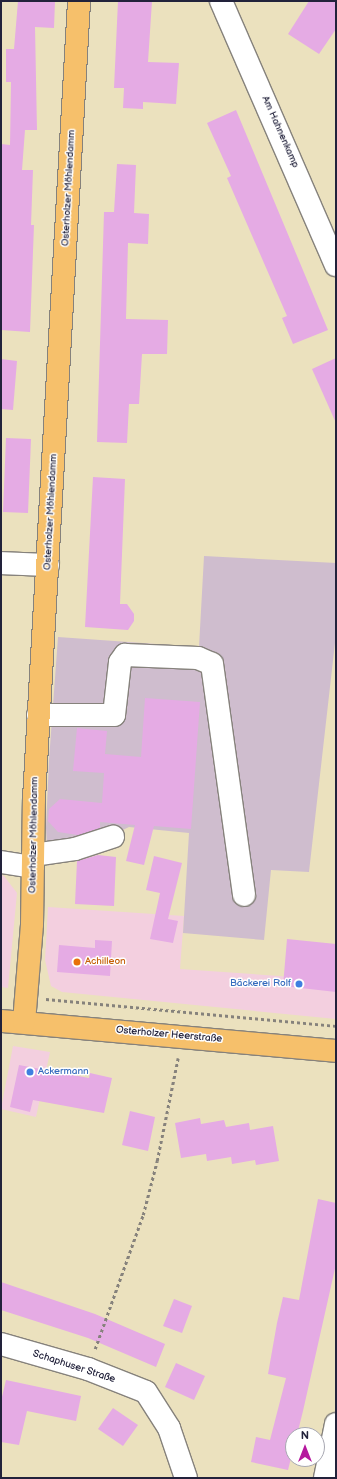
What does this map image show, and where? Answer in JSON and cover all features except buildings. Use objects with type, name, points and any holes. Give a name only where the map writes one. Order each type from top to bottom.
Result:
[{"type":"main road","name":"Osterholzer Möhlendamm","points":[[24,1022],[33,861],[38,715],[48,565],[79,1]]},
{"type":"main road","name":"Osterholzer Heerstraße","points":[[1,1021],[336,1051]]},
{"type":"street","name":"Am Hahnenkamp","points":[[221,1],[336,265]]},
{"type":"street","points":[[1,563],[48,565]]},
{"type":"street","points":[[38,715],[114,715],[120,662],[125,655],[198,658],[212,664],[244,895]]},
{"type":"street","points":[[1,862],[33,861],[113,837]]},
{"type":"street","name":"Schaphuser Straße","points":[[1,1344],[88,1369],[146,1392],[169,1428],[186,1478]]},
{"type":"street","points":[[325,1478],[336,1424]]},
{"type":"path","points":[[26,997],[336,1026]]},
{"type":"path","points":[[88,1369],[143,1215],[161,1147],[178,1066],[181,1036]]},
{"type":"shaded area","points":[[204,556],[336,563],[336,634],[309,872],[271,870],[264,940],[183,933],[189,833],[129,827],[48,866],[46,828],[49,760],[58,637],[199,647]]},
{"type":"shaded area","points":[[1,875],[4,876],[17,893],[8,988],[1,987]]},
{"type":"shaded area","points":[[48,907],[184,916],[180,969],[336,980],[336,1019],[62,992],[51,986],[45,960]]},
{"type":"shaded area","points":[[13,1046],[50,1052],[36,1117],[1,1109]]},
{"type":"place","name":"Achilleon","points":[[77,962]]},
{"type":"place","name":"Bäckerei Rolf","points":[[299,984]]},
{"type":"place","name":"Ackermann","points":[[30,1072]]}]
